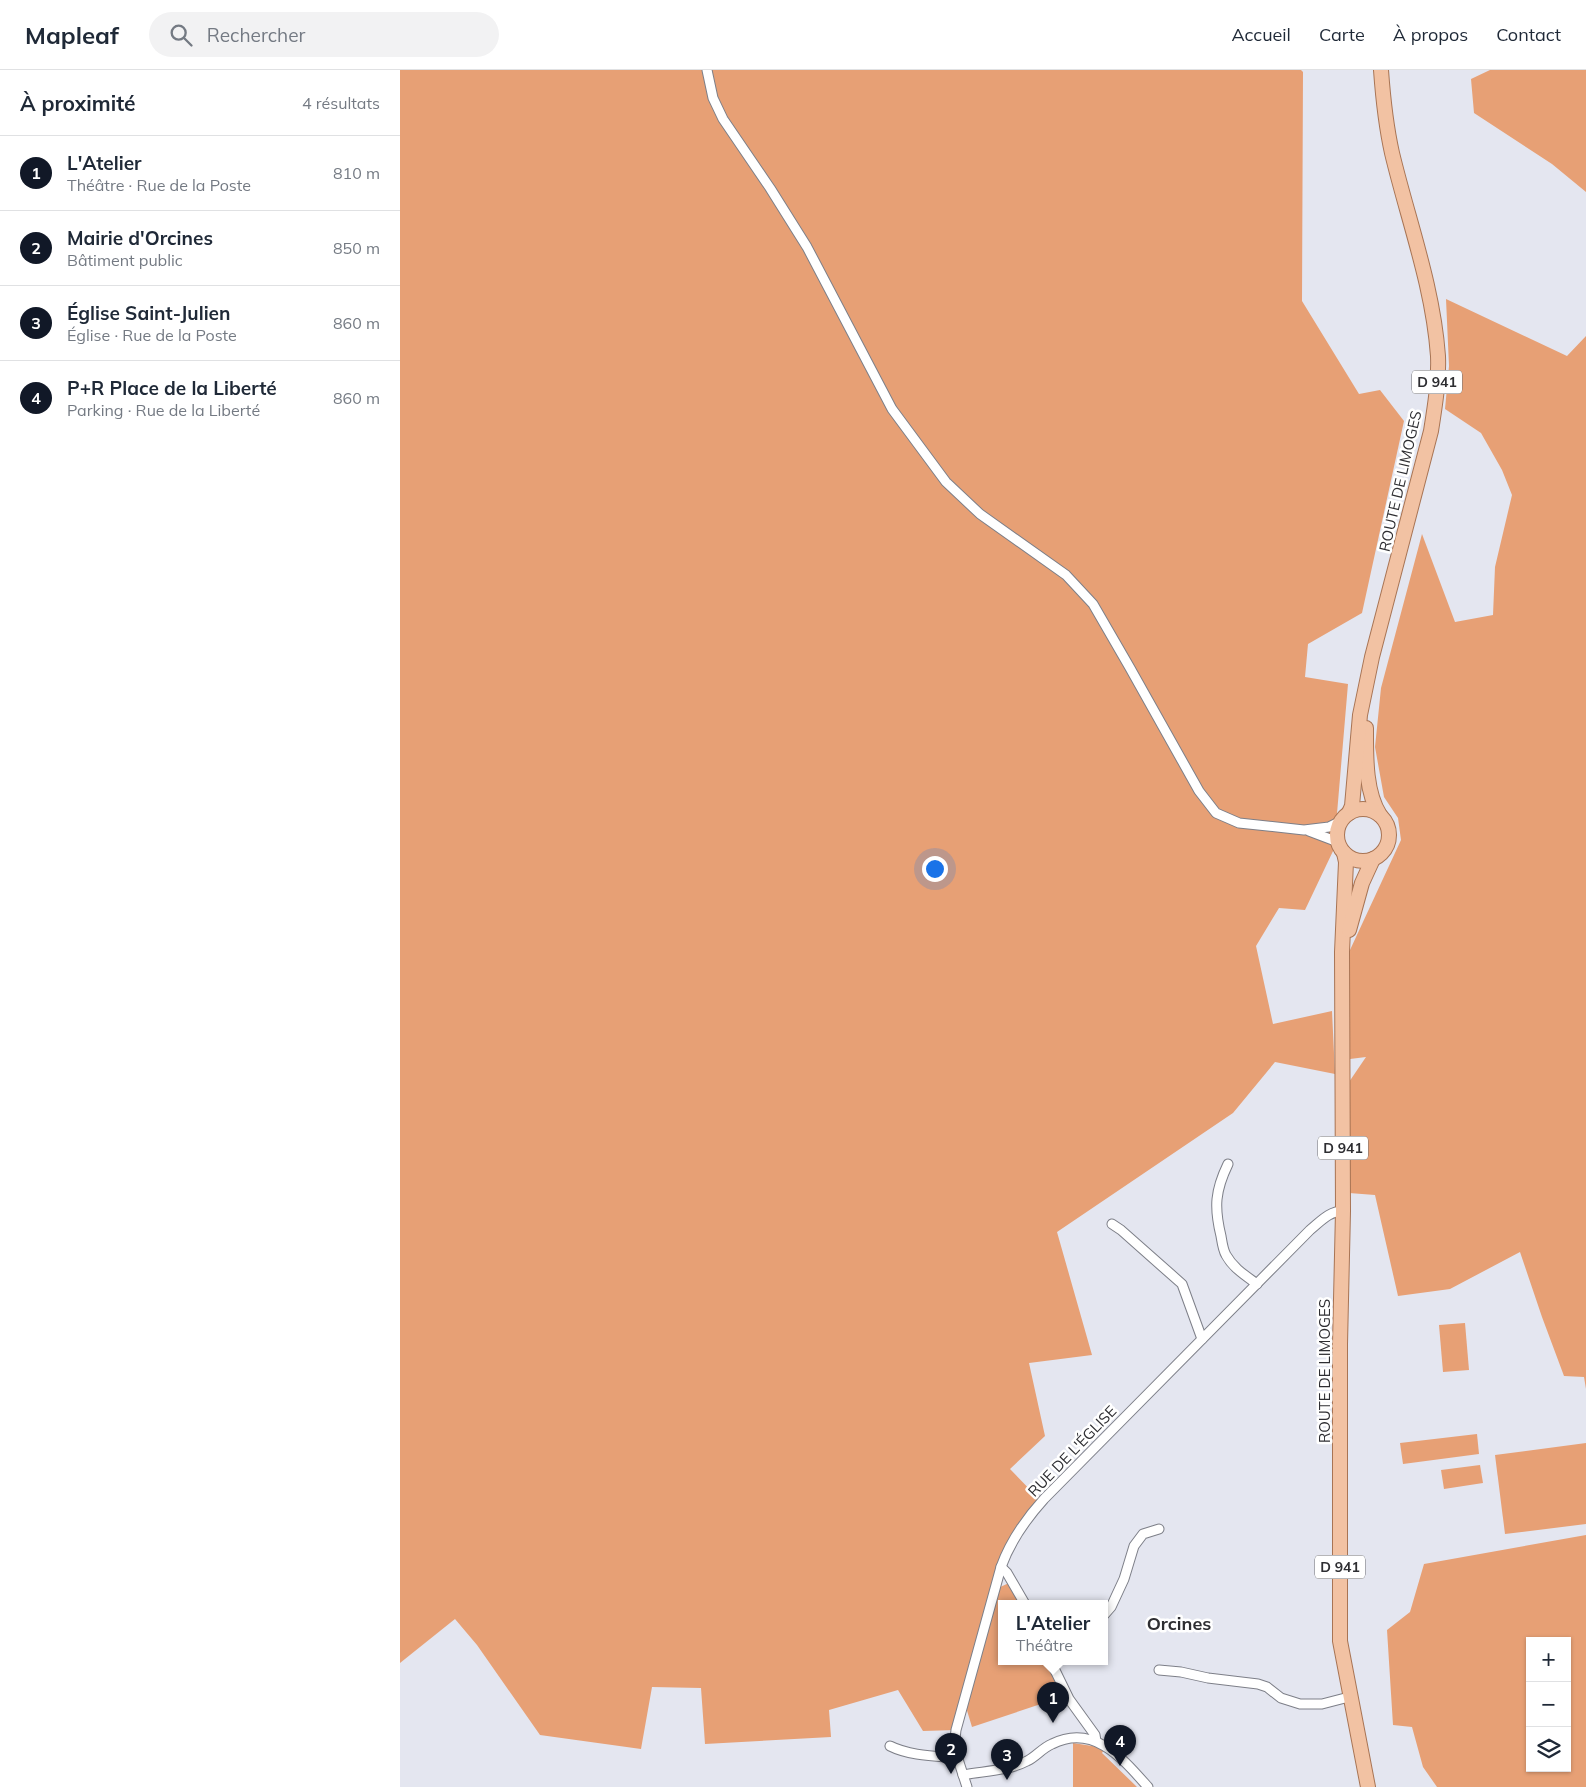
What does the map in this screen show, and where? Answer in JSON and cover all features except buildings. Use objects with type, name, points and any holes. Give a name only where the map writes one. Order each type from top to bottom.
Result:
[{"type":"main road","name":"ROUTE DE LIMOGES","points":[[1345,817],[1352,806],[1360,715],[1372,656],[1431,431],[1436,395],[1438,357],[1431,301],[1391,151],[1381,70]]},
{"type":"main road","name":"ROUTE DE LIMOGES","points":[[1365,691],[1366,763],[1374,805],[1380,815]]},
{"type":"main road","points":[[1364,809],[1373,810],[1380,815],[1386,822],[1389,830],[1389,839],[1386,848],[1380,855],[1373,859],[1358,860],[1341,848],[1337,831],[1345,817],[1356,810],[1364,809]]},
{"type":"main road","name":"ROUTE DE LIMOGES","points":[[1341,848],[1346,862],[1342,952],[1343,1211],[1340,1344],[1340,1636],[1368,1787]]},
{"type":"main road","name":"ROUTE DE LIMOGES","points":[[1342,952],[1362,883],[1373,859]]},
{"type":"street","points":[[707,70],[713,98],[723,119],[807,247],[892,409],[946,482],[980,514],[1066,576],[1093,604],[1198,791],[1216,813],[1240,823],[1304,830],[1324,836],[1341,848]]},
{"type":"street","points":[[1304,830],[1329,827],[1345,817]]},
{"type":"street","points":[[1228,1164],[1219,1182],[1216,1202],[1225,1254],[1237,1269],[1258,1284]]},
{"type":"street","name":"RUE DE L'ÉGLISE","points":[[967,1787],[954,1747],[956,1730],[1001,1567],[1008,1548],[1023,1524],[1038,1505],[1310,1230],[1330,1214],[1336,1211],[1343,1211]]},
{"type":"street","points":[[1112,1224],[1182,1284],[1202,1339]]},
{"type":"street","points":[[1108,1610],[1124,1579],[1134,1546],[1143,1534],[1159,1529]]},
{"type":"street","points":[[1001,1567],[1007,1573],[1023,1600]]},
{"type":"street","points":[[1052,1665],[1069,1699],[1095,1735],[1096,1741]]},
{"type":"street","points":[[1159,1670],[1258,1684],[1267,1687],[1281,1698],[1300,1704],[1322,1704],[1350,1696]]},
{"type":"street","points":[[963,1775],[1017,1765],[1028,1761],[1054,1743],[1070,1739],[1096,1741],[1107,1746],[1148,1787]]},
{"type":"street","points":[[890,1746],[930,1756],[958,1758]]},
{"type":"shaded area","points":[[400,70],[1301,70],[1303,72],[1302,301],[1359,394],[1380,390],[1404,421],[1362,613],[1308,644],[1305,677],[1348,684],[1334,849],[1305,910],[1279,908],[1256,946],[1273,1024],[1332,1011],[1335,1074],[1275,1062],[1233,1113],[1057,1232],[1092,1355],[1029,1363],[1045,1436],[1010,1469],[1042,1502],[1008,1548],[956,1730],[923,1731],[898,1690],[829,1710],[831,1737],[705,1744],[701,1688],[652,1687],[641,1749],[540,1735],[477,1645],[455,1619],[400,1663]]},
{"type":"shaded area","points":[[1490,70],[1586,70],[1586,192],[1552,164],[1474,113],[1471,79]]},
{"type":"shaded area","points":[[1446,299],[1567,356],[1586,336],[1586,1389],[1584,1377],[1564,1376],[1520,1252],[1450,1289],[1398,1296],[1375,1195],[1349,1193],[1349,1082],[1366,1057],[1350,1059],[1350,950],[1401,840],[1398,818],[1384,797],[1375,747],[1381,688],[1422,534],[1455,622],[1493,615],[1495,567],[1512,495],[1502,470],[1481,433],[1445,409],[1449,366]]},
{"type":"shaded area","points":[[1465,1323],[1469,1370],[1443,1372],[1439,1325]]},
{"type":"shaded area","points":[[1477,1434],[1479,1454],[1403,1464],[1400,1443]]},
{"type":"shaded area","points":[[1586,1443],[1586,1524],[1505,1534],[1495,1455]]},
{"type":"shaded area","points":[[1480,1465],[1483,1483],[1444,1489],[1441,1470]]},
{"type":"shaded area","points":[[1586,1535],[1586,1787],[1437,1787],[1423,1767],[1412,1727],[1393,1725],[1387,1630],[1410,1612],[1424,1564]]},
{"type":"shaded area","points":[[1009,1583],[1019,1600],[998,1600],[998,1665],[1047,1665],[1062,1697],[972,1727],[965,1704],[998,1588]]},
{"type":"shaded area","points":[[1073,1743],[1105,1748],[1102,1753],[1137,1787],[1073,1787]]},
{"type":"place","name":"L'Atelier","points":[[1053,1723]]},
{"type":"place","name":"P+R Place de la Liberté","points":[[1120,1766]]},
{"type":"place","name":"Mairie d'Orcines","points":[[951,1774]]},
{"type":"place","name":"Église Saint-Julien","points":[[1007,1780]]},
{"type":"district","name":"Orcines","points":[[1179,1623]]}]
